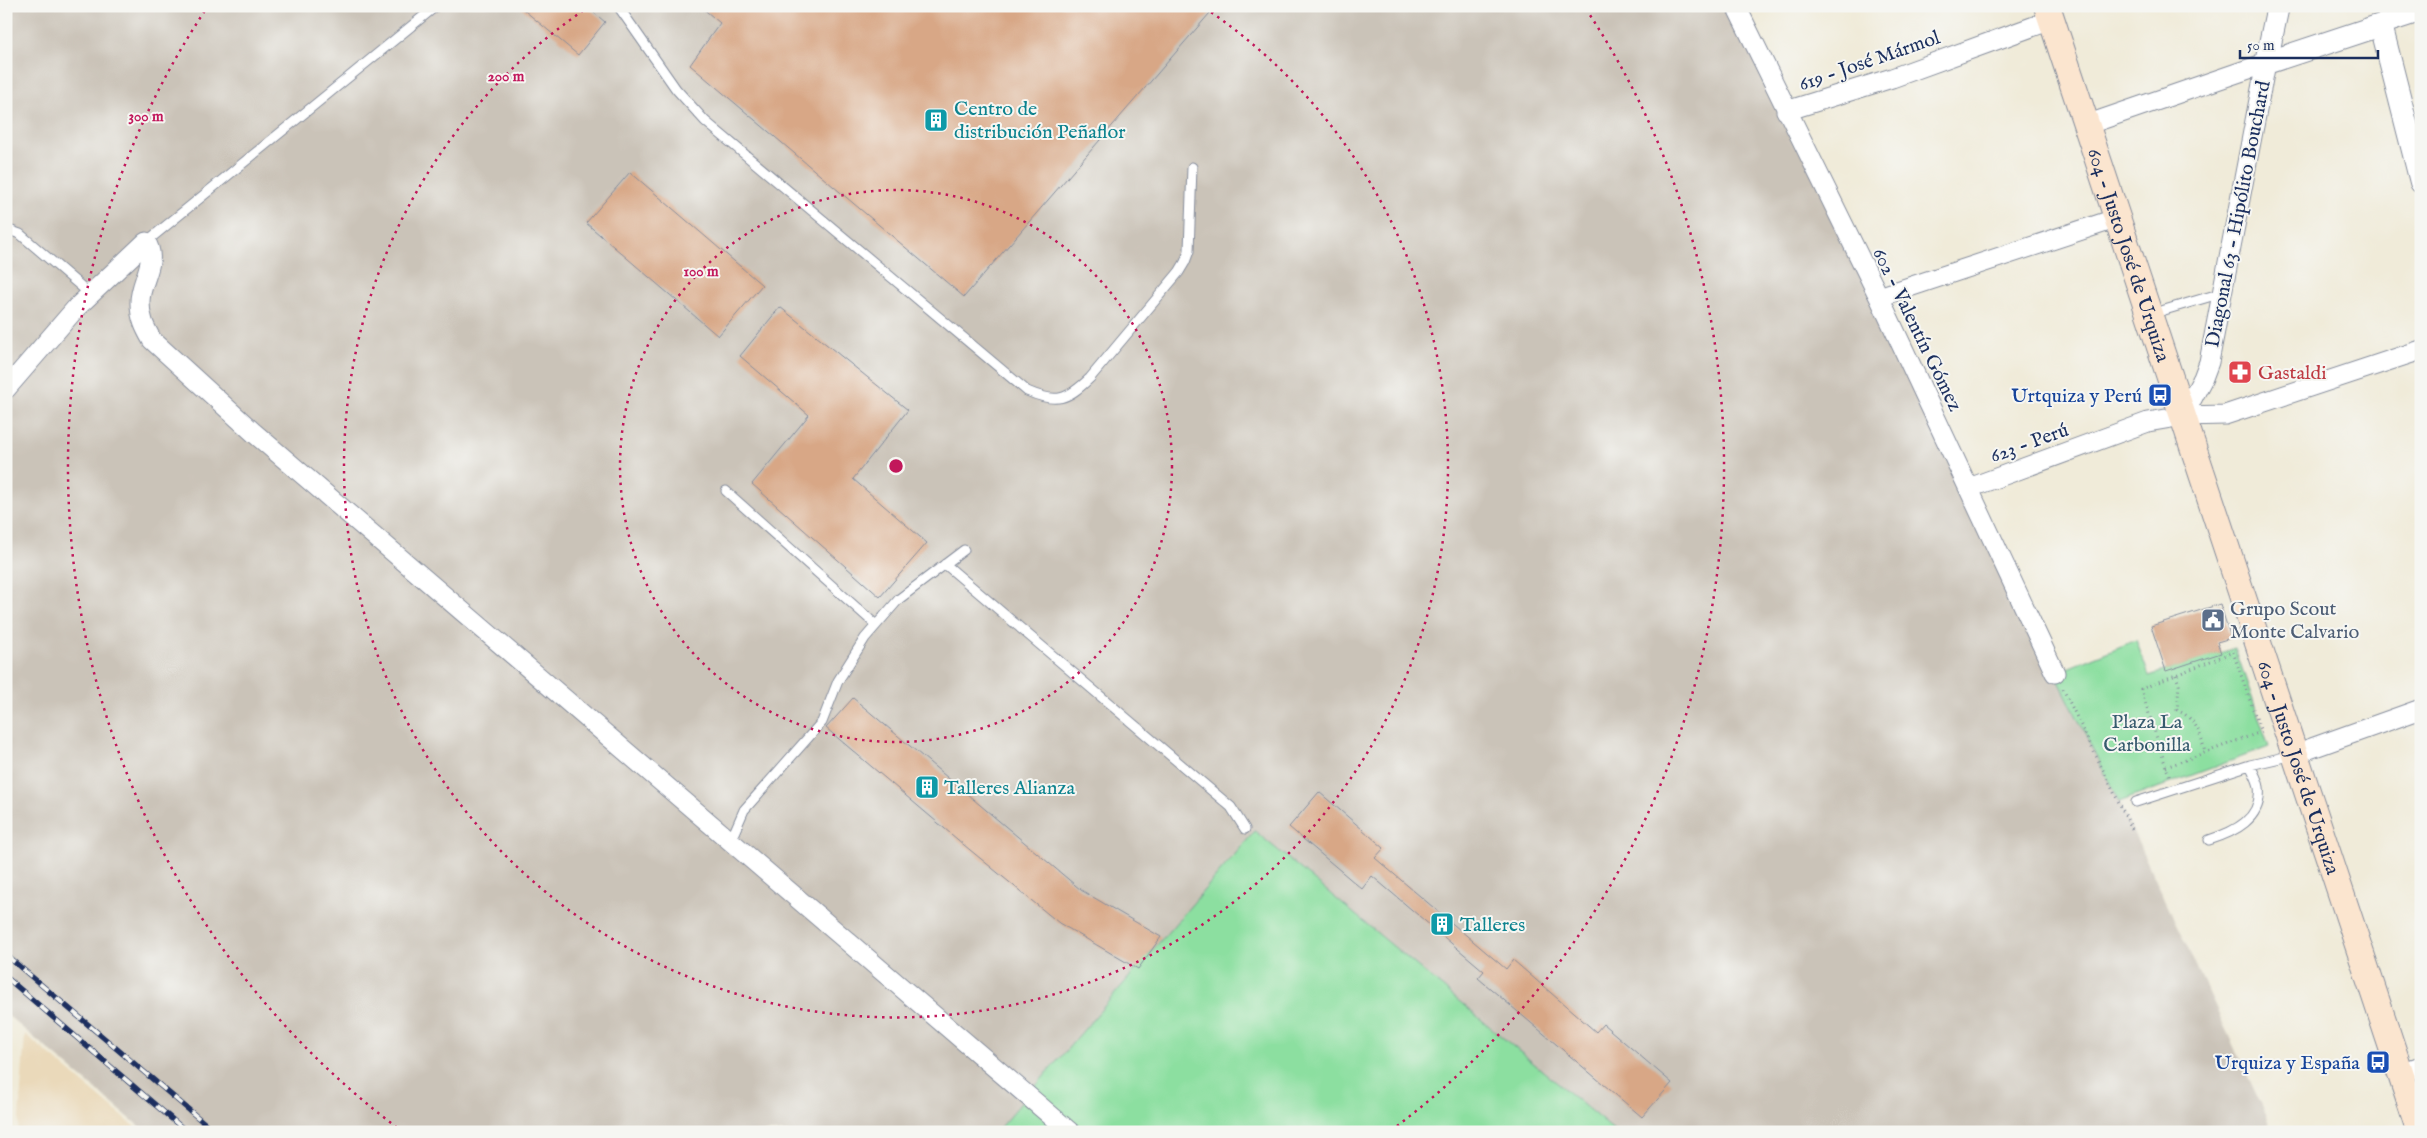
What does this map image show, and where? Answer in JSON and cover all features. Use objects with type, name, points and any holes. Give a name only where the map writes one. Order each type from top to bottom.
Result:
[{"type":"main road","name":"604 - Justo José de Urquiza","points":[[2049,13],[2151,314],[2295,754],[2411,1070],[2420,1132]]},
{"type":"street","name":"602 - Valentín Gómez","points":[[1736,6],[1879,297],[2055,673]]},
{"type":"street","name":"Diagonal 63 - Hipólito Bouchard","points":[[2183,416],[2203,378],[2209,362],[2278,6]]},
{"type":"street","points":[[2086,124],[2421,12]]},
{"type":"street","name":"619 - José Mármol","points":[[1786,111],[1892,78],[2049,13]]},
{"type":"street","points":[[2381,25],[2421,182]]},
{"type":"street","points":[[1879,297],[2118,218]]},
{"type":"street","points":[[6,389],[90,294],[146,242],[151,255],[139,301],[142,323],[152,340],[253,432],[1070,1132]]},
{"type":"street","name":"623 - Perú","points":[[1969,488],[2148,422],[2183,416],[2225,415],[2421,350]]},
{"type":"street","points":[[2295,754],[2421,708]]},
{"type":"lane","points":[[146,242],[214,184],[436,6]]},
{"type":"lane","points":[[618,6],[676,89],[705,121],[1027,391],[1047,399],[1063,397],[1076,391],[1179,272],[1189,251],[1192,167]]},
{"type":"lane","points":[[6,229],[20,234],[90,294]]},
{"type":"lane","points":[[2151,314],[2223,293]]},
{"type":"lane","points":[[726,491],[876,625]]},
{"type":"lane","points":[[730,842],[744,810],[822,722],[838,681],[865,638],[899,599],[964,550]]},
{"type":"lane","points":[[946,564],[1231,807],[1245,829]]},
{"type":"lane","points":[[2136,802],[2250,765],[2295,754]]},
{"type":"lane","points":[[2209,840],[2241,827],[2251,817],[2258,802],[2259,786],[2250,765]]},
{"type":"path","points":[[2166,767],[2261,732],[2233,652],[2141,689],[2166,767],[2174,789]]},
{"type":"path","points":[[2055,673],[2132,829]]},
{"type":"path","points":[[2176,675],[2179,685],[2177,710],[2195,722],[2202,735],[2205,753]]},
{"type":"shaded area","points":[[6,6],[1737,6],[2055,673],[2119,802],[2274,1132],[146,1132],[6,1014]]},
{"type":"shaded area","points":[[25,1034],[141,1132],[18,1132]]},
{"type":"green space","name":"Plaza La Carbonilla","points":[[2136,640],[2149,676],[2235,648],[2269,747],[2119,802],[2055,673]]},
{"type":"green space","points":[[1255,831],[1616,1132],[996,1132]]},
{"type":"building","points":[[519,6],[586,6],[605,22],[578,55]]},
{"type":"building","name":"Centro de distribución Peñaflor","points":[[700,6],[1216,6],[964,297],[690,65],[720,23]]},
{"type":"building","points":[[630,172],[762,285],[718,336],[586,223]]},
{"type":"building","points":[[780,307],[908,410],[853,479],[927,543],[880,597],[752,484],[809,415],[740,356]]},
{"type":"building","points":[[2220,604],[2231,638],[2217,642],[2221,653],[2166,671],[2151,626]]},
{"type":"building","name":"Talleres Alianza","points":[[853,698],[1081,890],[1161,937],[1138,969],[1059,923],[826,728]]},
{"type":"building","name":"Talleres","points":[[1319,792],[1384,848],[1375,858],[1506,969],[1513,960],[1596,1032],[1603,1024],[1672,1083],[1642,1117],[1478,978],[1484,971],[1372,876],[1362,889],[1289,827]]},
{"type":"railway","points":[[6,955],[215,1132]]},
{"type":"railway","points":[[6,977],[187,1132]]},
{"type":"place","name":"Centro de distribución Peñaflor","points":[[936,120]]},
{"type":"place","name":"Gastaldi","points":[[2240,372]]},
{"type":"place","name":"Urtquiza y Perú","points":[[2160,395]]},
{"type":"place","name":"Grupo Scout Monte Calvario","points":[[2213,620]]},
{"type":"place","name":"Talleres Alianza","points":[[927,787]]},
{"type":"place","name":"Talleres","points":[[1442,924]]},
{"type":"place","name":"Urquiza y España","points":[[2378,1062]]}]
